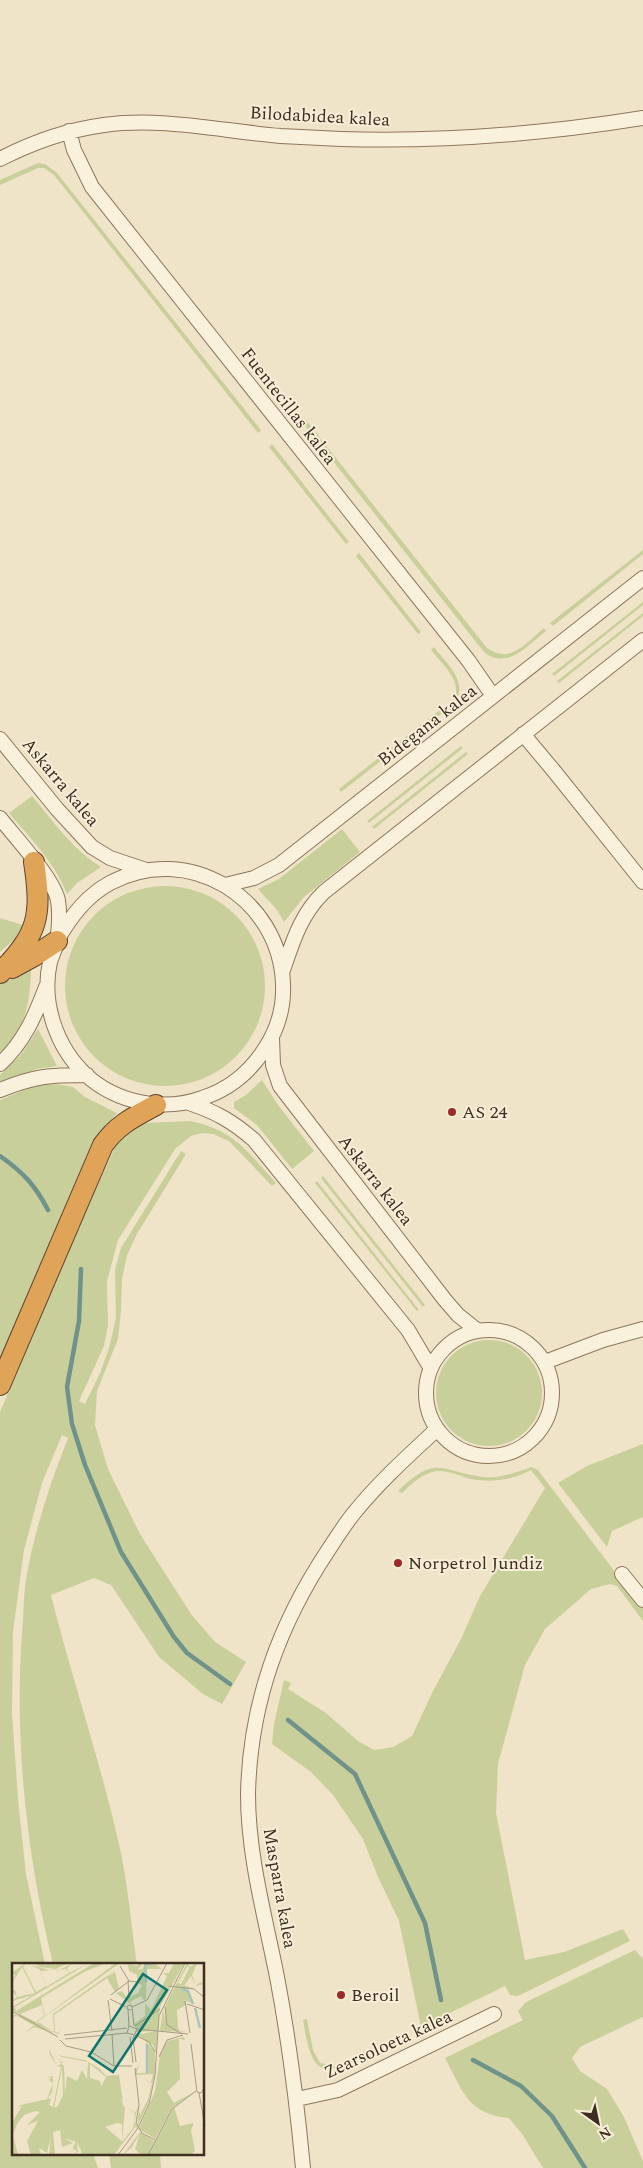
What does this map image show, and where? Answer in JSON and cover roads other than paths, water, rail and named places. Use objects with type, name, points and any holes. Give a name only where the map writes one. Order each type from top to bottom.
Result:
[{"type":"highway","points":[[0,973],[24,946],[33,931],[38,912],[34,862]]},
{"type":"highway","points":[[0,973],[34,956],[57,940]]},
{"type":"highway","points":[[0,1386],[103,1145],[114,1130],[128,1119],[156,1105]]},
{"type":"street","name":"Bilodabidea kalea","points":[[0,159],[27,146],[69,131],[104,125],[160,122],[280,136],[410,139],[535,132],[643,118]]},
{"type":"street","name":"Fuentecillas kalea","points":[[69,131],[74,150],[92,187],[468,660],[494,696]]},
{"type":"street","name":"Bidegana kalea","points":[[225,885],[254,878],[279,865],[643,578]]},
{"type":"street","points":[[283,971],[300,922],[313,902],[643,640]]},
{"type":"street","points":[[523,734],[643,882]]},
{"type":"street","name":"Askarra kalea","points":[[0,739],[57,809],[92,847],[110,858],[150,870]]},
{"type":"street","points":[[0,818],[47,877],[58,900],[57,940]]},
{"type":"street","points":[[150,870],[188,871],[225,885],[247,901],[264,922],[276,945],[283,971],[284,994],[280,1017],[272,1038],[257,1061],[238,1080],[215,1094],[189,1103],[156,1105],[131,1100],[116,1094],[87,1076],[73,1061],[62,1044],[50,1012],[47,984],[50,962],[57,940],[79,907],[111,882],[130,875],[150,870]]},
{"type":"street","points":[[0,1064],[11,1054],[24,1037],[47,984]]},
{"type":"street","name":"Askarra kalea","points":[[272,1038],[273,1065],[280,1086],[445,1300],[458,1315],[478,1330]]},
{"type":"street","points":[[0,1090],[28,1079],[46,1075],[87,1076]]},
{"type":"street","points":[[189,1103],[213,1111],[232,1122],[254,1140],[408,1330],[430,1367]]},
{"type":"street","points":[[545,1362],[603,1340],[643,1329]]},
{"type":"street","points":[[478,1330],[494,1330],[509,1333],[523,1340],[536,1350],[545,1362],[551,1381],[552,1400],[547,1418],[537,1435],[522,1448],[505,1455],[486,1457],[458,1449],[436,1430],[429,1416],[425,1400],[426,1383],[430,1367],[438,1354],[450,1343],[463,1335],[478,1330]]},
{"type":"street","name":"Masparra kalea","points":[[303,2168],[297,2099],[277,1978],[256,1876],[251,1841],[248,1795],[257,1712],[277,1644],[310,1577],[353,1514],[390,1472],[436,1430]]},
{"type":"street","points":[[622,1574],[643,1600]]},
{"type":"street","name":"Zearsoloeta kalea","points":[[297,2099],[338,2090],[494,2014]]},
{"type":"waterway","points":[[0,1156],[28,1180],[48,1210]]},
{"type":"waterway","points":[[81,1269],[79,1321],[67,1387],[72,1424],[85,1465],[121,1552],[174,1637],[187,1653],[230,1684]]},
{"type":"waterway","points":[[288,1720],[355,1774],[425,1923],[441,2000]]},
{"type":"waterway","points":[[473,2060],[521,2086],[552,2116],[585,2168]]},
{"type":"place","name":"AS 24","points":[[452,1112]]},
{"type":"place","name":"Norpetrol Jundiz","points":[[398,1563]]},
{"type":"place","name":"Beroil","points":[[341,1995]]}]
